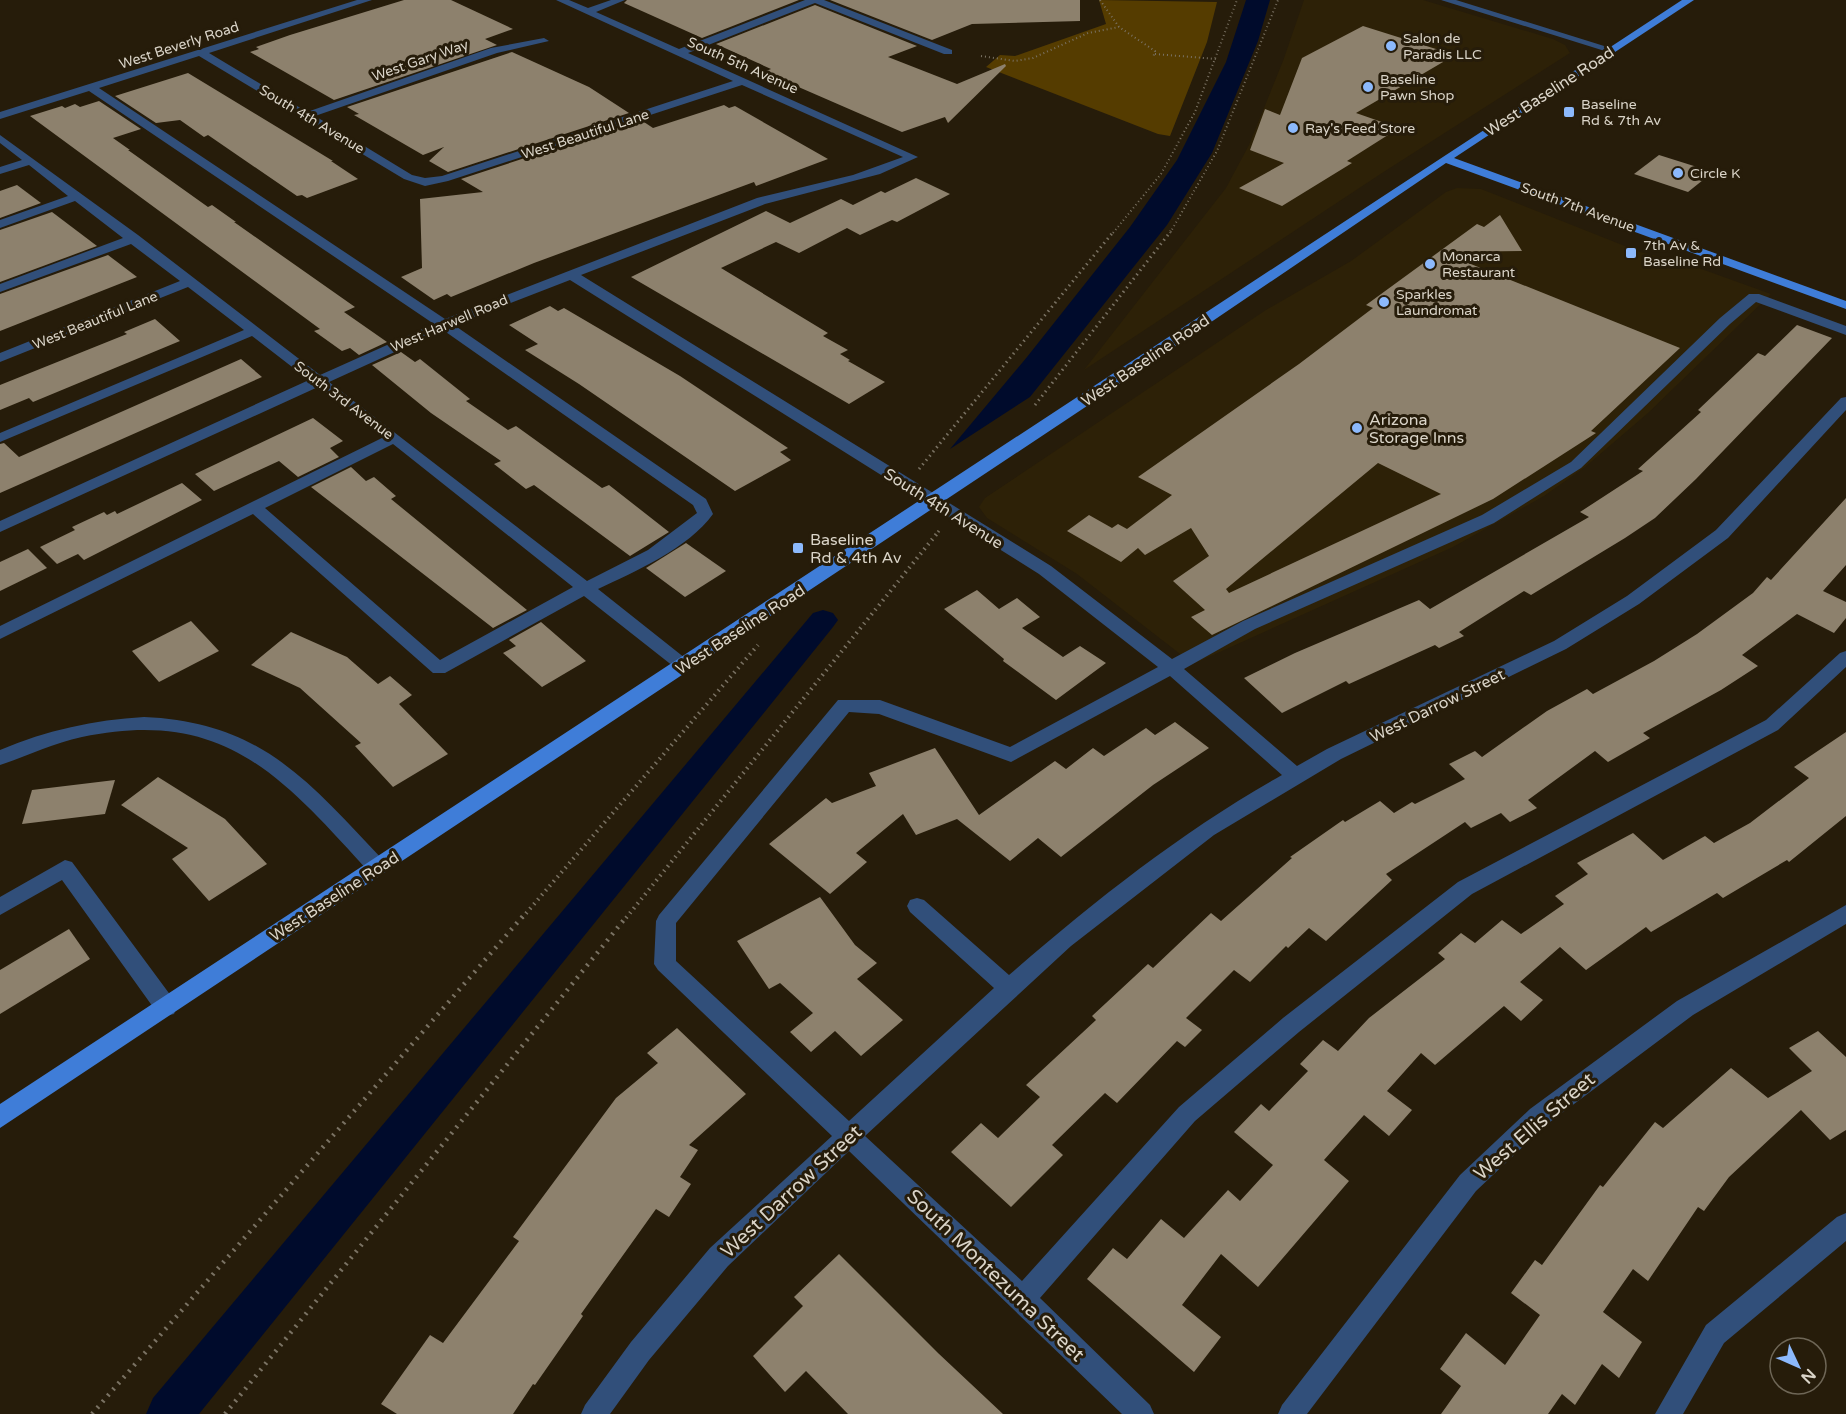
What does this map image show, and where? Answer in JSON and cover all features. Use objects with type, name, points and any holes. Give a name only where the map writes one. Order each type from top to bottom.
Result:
[{"type":"main road","name":"West Baseline Road","points":[[0,1117],[933,502],[1444,159],[1689,0]]},
{"type":"main road","name":"South 7th Avenue","points":[[1444,159],[1846,304]]},
{"type":"street","name":"West Beverly Road","points":[[0,116],[367,0]]},
{"type":"street","name":"South 5th Avenue","points":[[561,0],[912,157]]},
{"type":"street","points":[[587,12],[620,0]]},
{"type":"street","points":[[679,53],[814,0],[948,52]]},
{"type":"street","points":[[1446,0],[1612,50]]},
{"type":"street","name":"West Gary Way","points":[[308,115],[495,50],[544,41]]},
{"type":"street","name":"South 4th Avenue","points":[[201,53],[408,177],[425,182]]},
{"type":"street","name":"West Beautiful Lane","points":[[425,182],[444,179],[743,81]]},
{"type":"street","points":[[90,87],[444,324],[700,502],[705,514],[689,531],[612,578],[555,603],[439,669],[255,507]]},
{"type":"street","name":"South 3rd Avenue","points":[[0,138],[394,438],[684,666]]},
{"type":"street","name":"West Harwell Road","points":[[0,527],[444,324],[761,201],[803,189],[859,178],[912,157]]},
{"type":"street","points":[[0,171],[30,161]]},
{"type":"street","points":[[0,224],[76,197]]},
{"type":"street","points":[[0,288],[134,238]]},
{"type":"street","name":"South 4th Avenue","points":[[570,274],[1045,570],[1110,616],[1172,667],[1294,776]]},
{"type":"street","name":"West Beautiful Lane","points":[[0,358],[189,282]]},
{"type":"street","points":[[1172,667],[1249,625],[1488,519],[1576,465],[1725,321],[1754,297],[1846,331]]},
{"type":"street","points":[[0,438],[253,331]]},
{"type":"street","name":"West Darrow Street","points":[[594,1414],[640,1352],[720,1257],[1009,988],[1064,940],[1207,830],[1294,776],[1334,754],[1560,645],[1633,600],[1722,534],[1815,438],[1846,401]]},
{"type":"street","points":[[0,633],[394,438]]},
{"type":"street","points":[[1023,1299],[1187,1114],[1291,1025],[1465,888],[1772,725],[1846,657]]},
{"type":"street","name":"South Montezuma Street","points":[[1141,1414],[1023,1299],[665,964],[666,921],[844,705],[880,707],[1011,755],[1172,667]]},
{"type":"street","points":[[0,758],[52,739],[91,729],[156,722],[230,739],[303,788],[377,867]]},
{"type":"street","points":[[0,907],[65,868],[166,1007]]},
{"type":"street","points":[[918,906],[1009,988]]},
{"type":"street","name":"West Ellis Street","points":[[1292,1414],[1468,1183],[1538,1117],[1685,1008],[1846,914]]},
{"type":"street","points":[[1668,1414],[1715,1335],[1846,1225]]},
{"type":"path","points":[[1100,0],[1119,27],[1149,45],[1154,56],[1216,59]]},
{"type":"path","points":[[922,466],[1161,174],[1195,112],[1237,0]]},
{"type":"path","points":[[1042,396],[1168,236],[1217,155],[1251,76],[1278,0]]},
{"type":"path","points":[[981,56],[1015,61],[1033,58],[1088,33],[1119,27]]},
{"type":"path","points":[[225,1414],[931,540]]},
{"type":"path","points":[[92,1414],[734,673]]},
{"type":"shaded area","points":[[1099,0],[1217,2],[1207,42],[1170,136],[1158,134],[986,67],[1000,55],[1015,56],[1106,24]]},
{"type":"shaded area","points":[[1304,0],[1423,0],[1553,39],[1565,45],[1570,53],[1382,173],[1084,370],[1226,188],[1249,145],[1283,61]]},
{"type":"shaded area","points":[[1457,188],[1481,189],[1640,252],[1682,262],[1771,294],[1648,413],[1585,467],[1544,496],[1453,547],[1193,664],[1077,574],[987,518],[979,507],[985,498],[1266,310],[1351,261],[1446,192]]},
{"type":"water","points":[[1246,0],[1270,0],[1258,41],[1212,153],[1167,225],[1030,397],[950,449],[1027,357],[1130,227],[1177,160],[1226,62]]},
{"type":"building","points":[[404,0],[451,0],[513,29],[485,39],[497,45],[334,100],[250,52],[259,49],[256,47],[290,35]]},
{"type":"building","points":[[627,0],[799,0],[702,38],[624,3]]},
{"type":"building","points":[[830,0],[1080,0],[1080,21],[972,24],[932,40]]},
{"type":"building","points":[[815,5],[917,46],[888,57],[957,84],[1005,64],[1006,66],[948,123],[945,117],[902,132],[764,72],[771,69],[716,44]]},
{"type":"building","points":[[1363,26],[1455,55],[1356,113],[1399,128],[1347,161],[1352,163],[1282,206],[1239,188],[1284,163],[1250,150],[1265,109],[1280,115],[1302,58]]},
{"type":"building","points":[[512,52],[589,87],[629,113],[448,172],[429,161],[444,147],[423,155],[354,115],[359,114],[347,107]]},
{"type":"building","points":[[188,73],[333,161],[331,161],[358,179],[307,198],[302,195],[297,196],[208,135],[204,137],[180,120],[156,123],[115,96]]},
{"type":"building","points":[[99,101],[141,129],[113,138],[208,207],[212,205],[355,307],[344,312],[387,342],[359,355],[350,348],[342,351],[314,331],[320,329],[30,116],[62,106],[65,108],[75,104],[80,107]]},
{"type":"building","points":[[724,105],[729,108],[735,106],[828,159],[756,186],[754,182],[534,263],[451,297],[447,294],[434,300],[401,277],[422,268],[420,199],[483,192],[461,179],[641,120],[653,128]]},
{"type":"building","name":"Circle K","points":[[1659,155],[1713,172],[1688,192],[1634,174]]},
{"type":"building","points":[[916,178],[950,194],[897,222],[892,220],[860,235],[847,228],[799,253],[776,242],[721,268],[828,333],[823,336],[848,350],[840,354],[850,360],[848,361],[885,382],[849,404],[631,277],[766,211],[790,223],[841,199],[853,205],[881,191],[885,193]]},
{"type":"building","points":[[17,185],[41,203],[0,218],[0,191]]},
{"type":"building","points":[[52,212],[97,246],[0,282],[0,230]]},
{"type":"building","points":[[1500,215],[1522,251],[1441,252],[1680,348],[1591,431],[1596,433],[1493,499],[1212,635],[1191,617],[1205,610],[1173,581],[1209,556],[1191,528],[1145,555],[1138,548],[1121,562],[1067,531],[1089,515],[1112,528],[1118,524],[1127,529],[1172,495],[1138,477],[1299,364],[1373,308],[1366,305],[1477,224],[1484,227]],"holes":[[[1378,463],[1441,494],[1229,593],[1226,589]]]},
{"type":"building","points":[[108,255],[137,277],[0,331],[0,294]]},
{"type":"building","points":[[550,306],[558,311],[564,308],[680,376],[788,448],[780,452],[791,460],[735,491],[579,384],[525,350],[538,344],[509,325]]},
{"type":"building","points":[[155,319],[180,341],[33,402],[29,398],[0,410],[0,385],[127,334],[124,332]]},
{"type":"building","points":[[1797,325],[1832,338],[1696,479],[1655,518],[1625,538],[1531,595],[1524,591],[1459,632],[1464,636],[1439,648],[1435,645],[1349,684],[1346,681],[1282,713],[1244,678],[1295,653],[1419,600],[1430,609],[1589,517],[1580,512],[1643,471],[1638,469],[1701,412],[1698,410],[1758,353],[1765,356]]},
{"type":"building","points":[[401,352],[415,362],[420,359],[470,399],[466,401],[508,430],[516,426],[602,488],[609,485],[669,532],[630,556],[534,485],[526,489],[494,464],[501,461],[431,413],[372,365]]},
{"type":"building","points":[[241,359],[262,377],[0,493],[0,444],[4,443],[19,457]]},
{"type":"building","points":[[313,418],[343,441],[330,448],[339,457],[298,477],[279,461],[214,491],[195,474]]},
{"type":"building","points":[[351,467],[366,481],[374,477],[396,496],[391,499],[527,610],[493,628],[311,487]]},
{"type":"building","points":[[182,483],[202,500],[84,560],[78,554],[57,564],[40,547],[75,530],[72,527],[104,512],[107,515],[115,511],[117,514]]},
{"type":"building","points":[[1846,498],[1846,565],[1823,591],[1846,602],[1846,618],[1834,633],[1797,614],[1742,655],[1758,666],[1721,690],[1643,733],[1650,738],[1608,762],[1595,751],[1528,800],[1537,808],[1510,822],[1501,813],[1471,828],[1465,822],[1386,874],[1392,880],[1326,941],[1309,928],[1288,948],[1286,946],[1250,982],[1234,970],[1186,1018],[1202,1030],[1185,1047],[1177,1041],[1117,1103],[1105,1093],[1052,1145],[1063,1155],[1011,1207],[951,1152],[981,1123],[998,1138],[1040,1097],[1026,1085],[1096,1020],[1092,1016],[1148,964],[1153,968],[1211,913],[1221,921],[1292,858],[1290,857],[1343,820],[1345,822],[1380,801],[1394,813],[1412,802],[1415,804],[1465,779],[1449,764],[1475,751],[1482,757],[1547,711],[1587,689],[1593,694],[1654,661],[1697,634],[1753,593],[1767,577],[1771,580]]},
{"type":"building","points":[[686,543],[726,571],[685,597],[646,568]]},
{"type":"building","points":[[28,549],[47,568],[0,591],[0,562]]},
{"type":"building","points":[[977,590],[999,609],[1017,598],[1040,617],[1022,628],[1063,657],[1080,646],[1106,663],[1056,700],[1003,661],[1004,659],[944,609]]},
{"type":"building","points":[[191,621],[219,651],[159,682],[132,651]]},
{"type":"building","points":[[541,622],[586,661],[542,687],[503,653],[516,646],[509,640]]},
{"type":"building","points":[[291,632],[347,657],[378,684],[390,676],[412,695],[399,704],[448,754],[393,787],[355,746],[361,743],[300,688],[251,665]]},
{"type":"building","points":[[1175,722],[1209,748],[1153,785],[1061,857],[1038,838],[1010,861],[957,819],[916,835],[903,814],[856,853],[867,862],[830,894],[769,844],[826,798],[832,803],[876,786],[869,773],[935,748],[979,815],[1055,761],[1066,769],[1093,748],[1104,756],[1146,728],[1155,735]]},
{"type":"building","points":[[1846,732],[1846,816],[1789,862],[1787,860],[1723,898],[1717,893],[1651,932],[1646,927],[1586,970],[1560,947],[1520,982],[1543,1000],[1521,1021],[1504,1006],[1435,1065],[1421,1053],[1387,1091],[1412,1110],[1389,1136],[1364,1115],[1324,1160],[1349,1181],[1258,1287],[1221,1254],[1182,1305],[1221,1337],[1194,1372],[1087,1279],[1113,1248],[1127,1259],[1161,1219],[1184,1238],[1228,1190],[1240,1201],[1273,1165],[1234,1132],[1261,1104],[1269,1111],[1308,1071],[1300,1064],[1323,1040],[1338,1051],[1369,1018],[1445,959],[1438,953],[1461,933],[1475,943],[1502,920],[1521,934],[1564,904],[1555,896],[1588,874],[1577,863],[1633,833],[1663,860],[1705,836],[1714,843],[1750,823],[1809,778],[1794,767]]},
{"type":"building","points":[[158,777],[225,819],[267,864],[209,901],[172,859],[188,848],[121,805]]},
{"type":"building","points":[[115,780],[105,814],[22,824],[32,790]]},
{"type":"building","points":[[820,897],[855,945],[877,963],[857,979],[903,1020],[861,1056],[835,1031],[811,1052],[790,1032],[813,1013],[780,983],[769,989],[737,941]]},
{"type":"building","points":[[69,929],[90,959],[0,1014],[0,970]]},
{"type":"building","points":[[677,1028],[746,1094],[689,1145],[698,1150],[680,1177],[691,1184],[669,1217],[656,1209],[513,1414],[397,1414],[381,1404],[430,1335],[443,1343],[519,1241],[513,1237],[616,1098],[658,1063],[647,1053]]},
{"type":"building","points":[[1818,1031],[1846,1057],[1846,1130],[1830,1140],[1801,1110],[1729,1177],[1704,1211],[1698,1207],[1648,1281],[1633,1269],[1603,1312],[1642,1342],[1619,1378],[1602,1364],[1575,1405],[1562,1394],[1548,1414],[1441,1414],[1461,1386],[1440,1369],[1466,1333],[1505,1365],[1540,1315],[1511,1293],[1535,1260],[1542,1265],[1600,1185],[1603,1187],[1655,1122],[1663,1128],[1731,1068],[1768,1098],[1812,1071],[1789,1048]]},
{"type":"building","points":[[839,1254],[1003,1414],[848,1414],[806,1371],[785,1392],[753,1356],[803,1306],[794,1297]]},
{"type":"waterway","points":[[169,1414],[720,748],[823,620]]},
{"type":"place","name":"Salon de Paradis LLC","points":[[1391,46]]},
{"type":"place","name":"Baseline Pawn Shop","points":[[1368,87]]},
{"type":"place","name":"Baseline Rd & 7th Av","points":[[1569,112]]},
{"type":"place","name":"Ray's Feed Store","points":[[1293,128]]},
{"type":"place","name":"Circle K","points":[[1678,173]]},
{"type":"place","name":"7th Av & Baseline Rd","points":[[1631,253]]},
{"type":"place","name":"Monarca Restaurant","points":[[1430,264]]},
{"type":"place","name":"Sparkles Laundromat","points":[[1384,302]]},
{"type":"place","name":"Arizona Storage Inns","points":[[1357,428]]},
{"type":"place","name":"Baseline Rd & 4th Av","points":[[798,548]]}]
